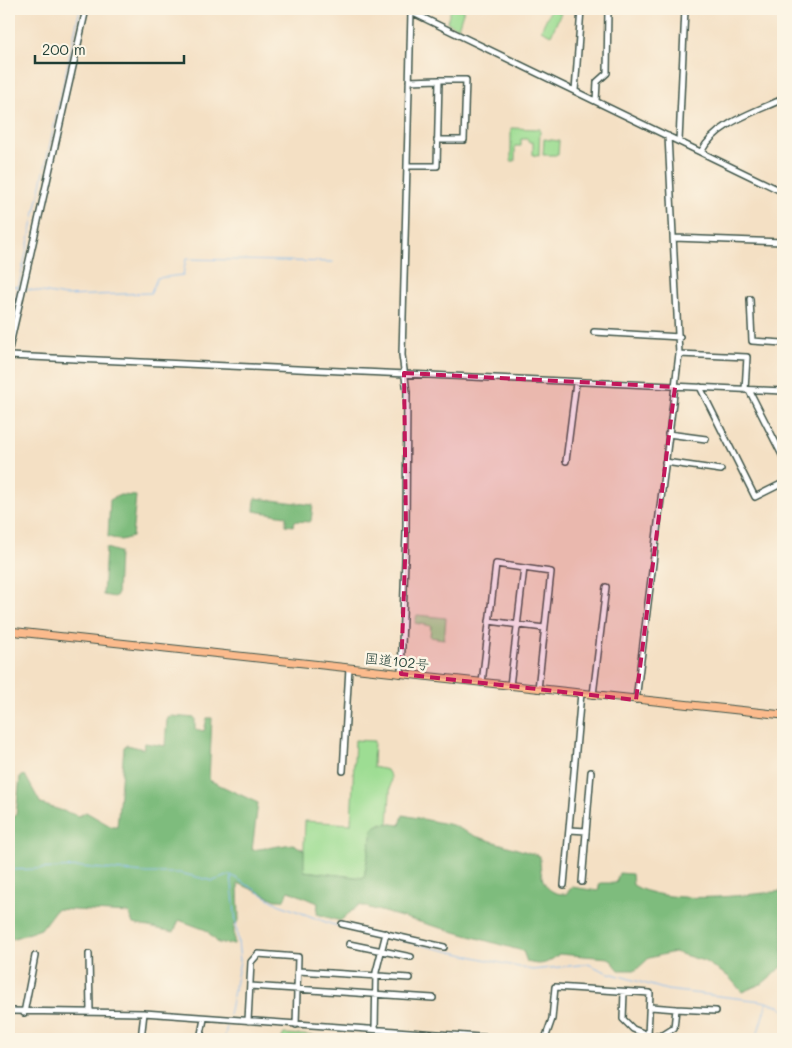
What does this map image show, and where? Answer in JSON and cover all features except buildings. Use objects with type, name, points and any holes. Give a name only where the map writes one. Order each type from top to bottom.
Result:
[{"type":"highway","name":"国道102号","points":[[9,631],[783,715]]},
{"type":"street","points":[[9,349],[86,9]]},
{"type":"street","points":[[419,15],[421,9]]},
{"type":"street","points":[[575,91],[581,9]]},
{"type":"street","points":[[596,102],[597,82],[607,73],[608,9]]},
{"type":"street","points":[[679,141],[685,9]]},
{"type":"street","points":[[401,674],[406,523],[407,392],[402,355],[409,81],[408,10],[783,192]]},
{"type":"street","points":[[407,166],[436,166],[439,80]]},
{"type":"street","points":[[409,81],[466,80],[464,140],[437,140]]},
{"type":"street","points":[[701,152],[706,142],[718,131],[783,99]]},
{"type":"street","points":[[636,700],[680,337],[668,136]]},
{"type":"street","points":[[674,238],[783,242]]},
{"type":"street","points":[[750,299],[752,342],[783,343]]},
{"type":"street","points":[[594,332],[680,337]]},
{"type":"street","points":[[679,354],[747,357],[747,390],[783,457]]},
{"type":"street","points":[[9,356],[783,391]]},
{"type":"street","points":[[566,461],[576,382]]},
{"type":"street","points":[[700,387],[755,497],[783,483]]},
{"type":"street","points":[[668,434],[706,438]]},
{"type":"street","points":[[665,462],[721,470]]},
{"type":"street","points":[[482,683],[496,564],[551,572],[538,689]]},
{"type":"street","points":[[510,686],[524,568]]},
{"type":"street","points":[[593,695],[606,587]]},
{"type":"street","points":[[489,622],[544,628]]},
{"type":"street","points":[[343,771],[349,668]]},
{"type":"street","points":[[564,884],[581,694]]},
{"type":"street","points":[[582,882],[591,772]]},
{"type":"street","points":[[570,830],[586,831]]},
{"type":"street","points":[[342,924],[385,936],[444,947]]},
{"type":"street","points":[[375,1029],[376,976],[385,936]]},
{"type":"street","points":[[349,944],[411,958]]},
{"type":"street","points":[[90,954],[90,1012]]},
{"type":"street","points":[[248,1021],[251,962],[258,954],[298,957],[296,1024]]},
{"type":"street","points":[[24,1013],[35,956]]},
{"type":"street","points":[[298,971],[410,978]]},
{"type":"street","points":[[250,986],[433,998]]},
{"type":"street","points":[[545,1039],[552,1019],[555,987],[650,993],[652,1037]]},
{"type":"street","points":[[624,992],[623,1018],[633,1029],[652,1037],[668,1033],[674,1028],[676,1009]]},
{"type":"street","points":[[651,1007],[716,1011]]},
{"type":"street","points":[[9,1011],[24,1013],[144,1013],[204,1019],[508,1039]]},
{"type":"street","points":[[141,1039],[144,1013]]},
{"type":"street","points":[[200,1039],[204,1019]]},
{"type":"highlighted area","points":[[404,373],[675,387],[636,700],[401,674],[406,532]]},
{"type":"green space","points":[[451,9],[464,9],[458,28],[447,22]]},
{"type":"green space","points":[[551,9],[561,13],[551,35],[541,30]]},
{"type":"green space","points":[[511,128],[540,129],[539,156],[533,155],[533,142],[528,142],[528,139],[521,139],[521,146],[515,146],[515,161],[511,161]]},
{"type":"green space","points":[[544,139],[559,141],[558,155],[543,155]]},
{"type":"green space","points":[[120,495],[136,496],[132,537],[121,540],[108,537],[110,500]]},
{"type":"green space","points":[[255,498],[313,505],[311,521],[295,521],[293,526],[286,525],[286,516],[254,511]]},
{"type":"green space","points":[[106,548],[119,552],[117,595],[114,597],[103,595]]},
{"type":"green space","points":[[417,615],[446,618],[444,639],[430,637],[431,626],[415,623]]},
{"type":"green space","points":[[171,716],[195,718],[195,729],[204,731],[207,718],[212,718],[209,780],[258,803],[252,850],[293,844],[304,850],[304,871],[364,878],[372,831],[377,825],[381,824],[400,825],[403,815],[452,825],[475,836],[540,856],[544,882],[552,891],[558,893],[566,894],[572,887],[598,891],[600,883],[616,883],[619,873],[632,874],[633,885],[665,895],[706,897],[783,891],[783,966],[763,983],[742,992],[729,977],[704,961],[674,952],[649,958],[636,970],[619,970],[609,958],[559,954],[541,964],[532,963],[527,962],[523,951],[359,905],[340,921],[317,914],[318,903],[289,891],[283,900],[276,900],[238,883],[239,921],[234,925],[234,944],[218,943],[206,930],[179,920],[174,932],[133,924],[129,913],[56,909],[41,929],[9,940],[9,821],[16,815],[20,777],[25,775],[41,804],[79,816],[86,812],[112,827],[117,827],[124,747],[127,745],[143,749],[145,743],[165,746],[167,719]]},
{"type":"green space","points":[[355,740],[374,741],[373,767],[387,770],[391,777],[388,824],[381,823],[372,831],[364,878],[303,871],[305,821],[351,824]]},
{"type":"green space","points":[[284,1034],[372,1039],[281,1039]]},
{"type":"waterway","points":[[9,330],[80,9]]},
{"type":"waterway","points":[[25,289],[65,296],[151,293],[157,278],[183,275],[186,259],[333,262]]},
{"type":"waterway","points":[[9,285],[18,287]]},
{"type":"waterway","points":[[9,870],[82,867],[145,873],[180,873],[213,881],[231,875],[278,904],[331,924],[382,936]]},
{"type":"waterway","points":[[229,1015],[240,961],[231,875]]},
{"type":"waterway","points":[[386,937],[532,970],[588,964],[606,972],[667,990],[762,1001],[780,1006],[783,1010]]},
{"type":"waterway","points":[[756,1039],[767,1002]]},
{"type":"waterway","points":[[224,1039],[227,1026]]}]
